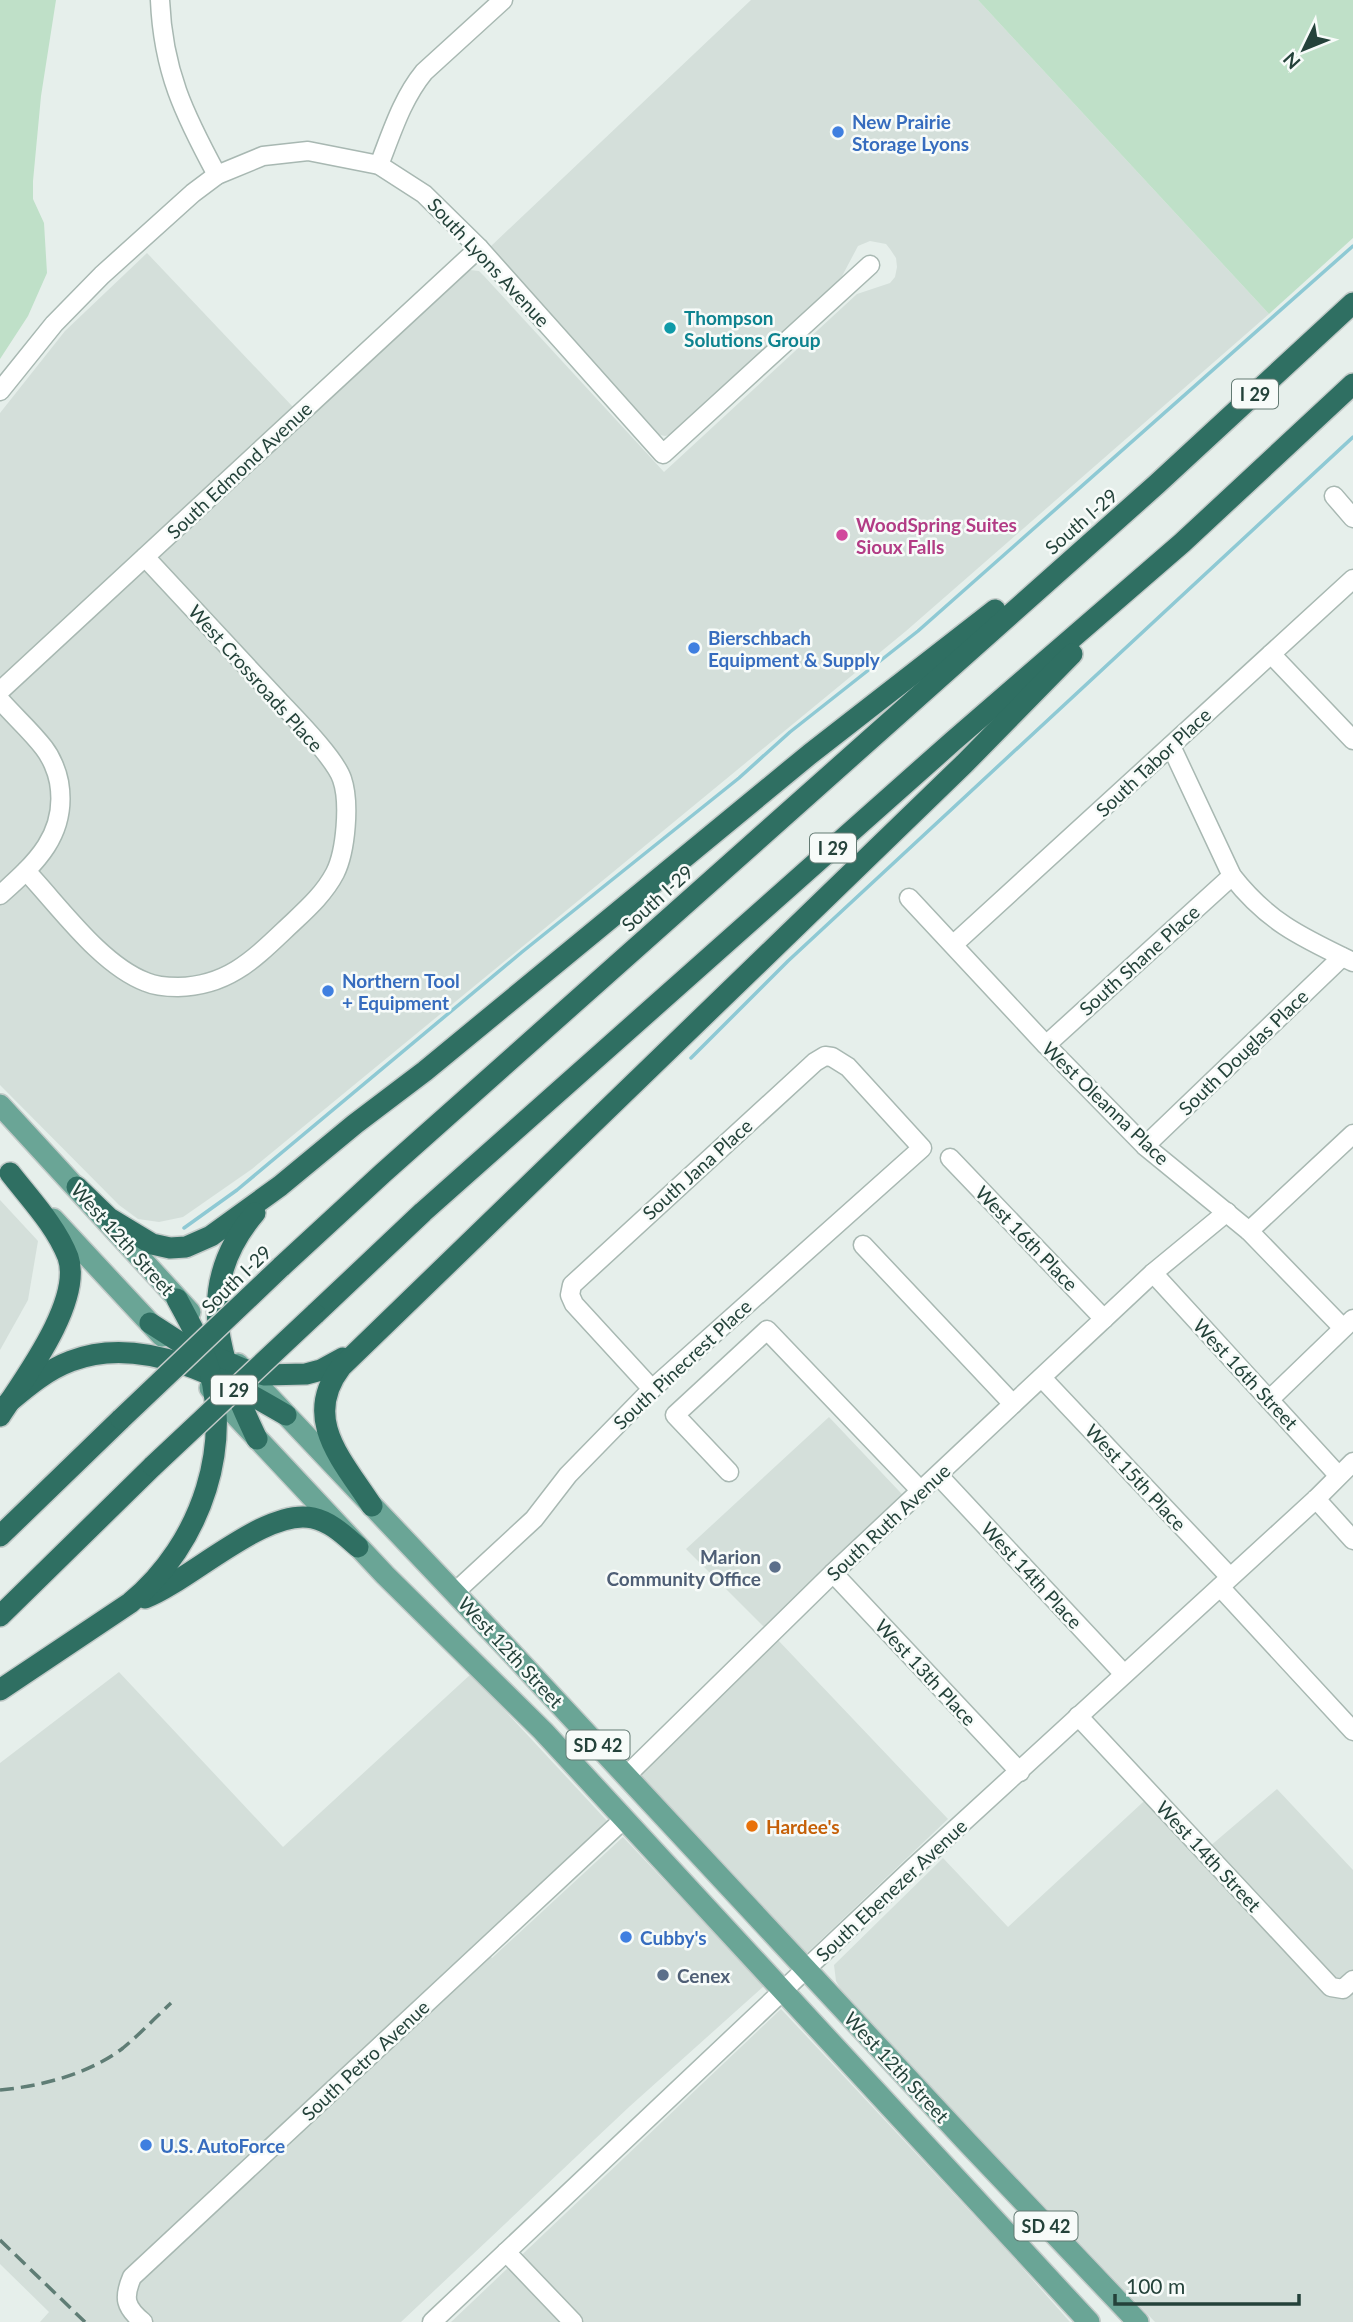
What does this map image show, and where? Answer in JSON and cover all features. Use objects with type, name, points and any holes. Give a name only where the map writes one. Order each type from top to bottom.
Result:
[{"type":"highway","name":"South I-29","points":[[0,1536],[403,1154],[1157,484],[1353,303]]},
{"type":"highway","name":"I 29","points":[[0,1616],[153,1466],[432,1204],[952,741],[1182,543],[1353,384]]},
{"type":"highway","points":[[77,1187],[109,1218],[152,1244],[170,1248],[199,1243],[280,1186],[425,1071],[810,754],[1157,484]]},
{"type":"highway","points":[[372,1506],[326,1431],[324,1402],[332,1379],[365,1343],[964,764],[1182,543]]},
{"type":"highway","points":[[5,1168],[61,1241],[69,1261],[71,1278],[64,1310],[5,1409]]},
{"type":"highway","points":[[0,1690],[130,1604],[164,1571],[178,1552],[197,1517],[205,1495],[213,1454],[218,1299],[224,1264],[240,1233],[280,1186]]},
{"type":"highway","points":[[5,1409],[36,1379],[54,1368],[92,1354],[144,1352],[265,1375],[306,1374],[336,1363],[365,1343]]},
{"type":"highway","points":[[130,1604],[158,1593],[269,1524],[293,1516],[325,1522],[358,1547]]},
{"type":"main road","name":"West 12th Street","points":[[0,1105],[177,1299],[257,1439],[358,1547],[535,1723],[1089,2322]]},
{"type":"main road","name":"West 12th Street","points":[[5,1168],[150,1323],[286,1415],[1138,2322]]},
{"type":"street","points":[[160,0],[165,50],[175,89],[191,129],[217,175]]},
{"type":"street","points":[[379,165],[415,83],[503,0]]},
{"type":"street","name":"South Lyons Avenue","points":[[0,391],[69,308],[193,193],[217,175],[263,156],[283,153],[308,151],[379,165],[425,194],[478,248],[663,454],[870,265]]},
{"type":"street","name":"South Edmond Avenue","points":[[0,691],[478,248]]},
{"type":"street","points":[[1334,496],[1353,518]]},
{"type":"street","name":"West Crossroads Place","points":[[26,871],[107,960],[148,983],[170,987],[192,987],[234,973],[255,958],[319,897],[336,871],[345,841],[342,778],[316,741],[145,557]]},
{"type":"street","name":"South Tabor Place","points":[[954,944],[1353,579]]},
{"type":"street","points":[[1271,654],[1353,740]]},
{"type":"street","points":[[0,700],[46,749],[57,774],[62,799],[58,822],[48,846],[0,895]]},
{"type":"street","points":[[1171,746],[1232,876],[1267,914],[1311,943],[1348,960]]},
{"type":"street","name":"South Shane Place","points":[[1046,1045],[1232,876]]},
{"type":"street","name":"West Oleanna Place","points":[[909,898],[1145,1146],[1249,1231],[1348,1324]]},
{"type":"street","name":"South Douglas Place","points":[[1145,1146],[1348,960]]},
{"type":"street","name":"South Jana Place","points":[[652,1390],[574,1304],[570,1295],[572,1285],[815,1062],[821,1057],[832,1057],[848,1067],[922,1148]]},
{"type":"street","points":[[1249,1231],[1353,1134]]},
{"type":"street","name":"South Pinecrest Place","points":[[454,1593],[534,1519],[568,1475],[652,1390],[922,1148]]},
{"type":"street","name":"West 16th Place","points":[[950,1158],[1104,1319]]},
{"type":"street","name":"South Ruth Avenue","points":[[626,1776],[833,1573],[1013,1404],[1153,1273],[1227,1212]]},
{"type":"street","points":[[863,1245],[1013,1404]]},
{"type":"street","name":"West 16th Street","points":[[1153,1273],[1338,1475]]},
{"type":"street","points":[[1269,1399],[1348,1324]]},
{"type":"street","points":[[729,1472],[675,1415],[767,1330],[921,1492]]},
{"type":"street","name":"West 15th Place","points":[[1042,1378],[1225,1582],[1353,1731]]},
{"type":"street","name":"South Ebenezer Avenue","points":[[432,2322],[914,1867],[1316,1499],[1353,1462]]},
{"type":"street","name":"West 14th Place","points":[[939,1476],[1124,1674]]},
{"type":"street","points":[[1316,1499],[1353,1540]]},
{"type":"street","name":"West 13th Place","points":[[833,1573],[1020,1772]]},
{"type":"street","name":"West 14th Street","points":[[1078,1716],[1331,1987],[1348,1985]]},
{"type":"street","name":"South Petro Avenue","points":[[136,2316],[125,2292],[132,2277],[624,1819]]},
{"type":"street","points":[[506,2252],[573,2322]]},
{"type":"shaded area","points":[[751,0],[978,0],[1269,314],[906,631],[252,1169],[183,1217],[159,1222],[138,1219],[119,1205],[0,1085],[0,703],[470,270],[479,271],[484,276],[664,472],[857,294],[890,283],[895,277],[897,267],[896,258],[886,244],[870,241],[858,246],[840,280],[674,434],[665,436],[660,435],[489,248]]},
{"type":"shaded area","points":[[147,253],[293,407],[0,680],[0,413],[65,331]]},
{"type":"shaded area","points":[[0,1200],[38,1241],[28,1300],[0,1350]]},
{"type":"shaded area","points":[[829,1417],[916,1509],[777,1639],[948,1819],[806,1954],[635,1774],[776,1639],[686,1549]]},
{"type":"shaded area","points":[[119,1672],[283,1847],[471,1674],[609,1823],[480,1945],[492,1958],[623,1837],[764,1986],[629,2107],[401,2322],[40,2322],[49,2312],[0,2264],[0,1763]]},
{"type":"shaded area","points":[[1277,1789],[1353,1870],[1353,2322],[1155,2322],[844,1996],[836,1981],[834,1965],[943,1858],[1008,1927],[1155,1791],[1209,1847]]},
{"type":"shaded area","points":[[781,2009],[1070,2322],[451,2322]]},
{"type":"green space","points":[[0,0],[56,0],[41,96],[33,181],[33,199],[44,223],[47,273],[28,316],[0,359]]},
{"type":"green space","points":[[978,0],[1353,0],[1353,238],[1269,314]]},
{"type":"waterway","points":[[184,1228],[237,1190],[522,952],[739,778],[790,732],[918,631],[1353,246]]},
{"type":"waterway","points":[[691,1058],[788,961],[1353,437]]},
{"type":"railway","points":[[0,2090],[48,2082],[95,2065],[123,2048],[171,2003]]},
{"type":"railway","points":[[0,2240],[85,2322]]},
{"type":"place","name":"New Prairie Storage Lyons","points":[[838,132]]},
{"type":"place","name":"Thompson Solutions Group","points":[[670,328]]},
{"type":"place","name":"WoodSpring Suites Sioux Falls","points":[[842,535]]},
{"type":"place","name":"Bierschbach Equipment & Supply","points":[[694,648]]},
{"type":"place","name":"Northern Tool + Equipment","points":[[328,991]]},
{"type":"place","name":"Marion Community Office","points":[[775,1567]]},
{"type":"place","name":"Hardee's","points":[[752,1826]]},
{"type":"place","name":"Cubby's","points":[[626,1937]]},
{"type":"place","name":"Cenex","points":[[663,1975]]},
{"type":"place","name":"U.S. AutoForce","points":[[146,2145]]}]
